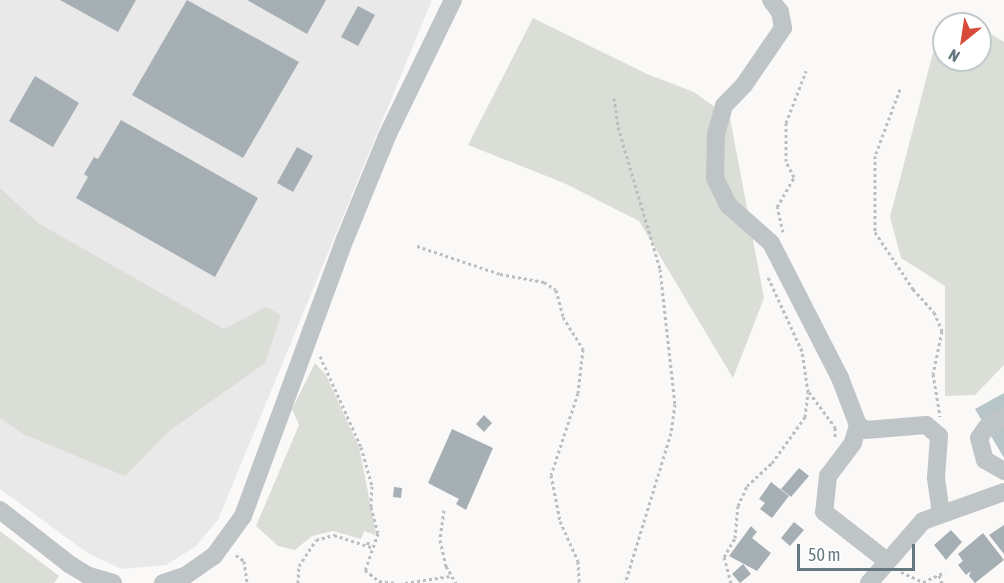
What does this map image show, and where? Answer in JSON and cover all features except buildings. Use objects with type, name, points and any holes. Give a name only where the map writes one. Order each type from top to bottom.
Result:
[{"type":"street","points":[[163,583],[200,568],[220,549],[243,516],[310,333],[387,136],[453,0]]},
{"type":"street","points":[[771,0],[780,12],[783,28],[744,85],[724,106],[716,134],[715,178],[728,205],[771,243],[840,378],[858,425],[866,430],[926,425],[939,436],[936,478],[941,512]]},
{"type":"street","points":[[1004,417],[986,428],[979,438],[985,460],[1004,471]]},
{"type":"street","points":[[858,425],[851,447],[828,476],[824,512],[897,568]]},
{"type":"street","points":[[869,583],[897,568],[923,521],[941,512],[1004,492]]},
{"type":"street","points":[[0,510],[69,564],[113,583]]},
{"type":"path","points":[[777,207],[794,177],[786,161],[786,123],[806,71]]},
{"type":"path","points":[[900,89],[875,156],[875,231],[913,289],[934,312],[942,331],[933,374],[941,409],[939,436]]},
{"type":"path","points":[[614,98],[618,127],[660,268],[675,404],[671,433],[625,583]]},
{"type":"path","points":[[774,201],[784,239]]},
{"type":"path","points":[[417,246],[467,265],[544,282],[556,290],[563,317],[583,349],[578,393],[551,475],[560,522],[578,561],[579,583]]},
{"type":"path","points":[[731,583],[724,557],[735,538],[738,506],[747,486],[772,463],[805,417],[808,392],[802,351],[765,267]]},
{"type":"path","points":[[310,333],[364,456],[378,533],[370,546],[364,566],[367,574],[396,583]]},
{"type":"path","points":[[808,392],[834,427],[835,444],[845,442],[851,447]]},
{"type":"path","points":[[444,510],[440,540],[450,576],[456,583]]},
{"type":"path","points":[[298,583],[298,566],[316,540],[334,535],[370,546]]},
{"type":"path","points":[[368,539],[370,546]]},
{"type":"path","points":[[220,549],[240,556],[247,583]]},
{"type":"path","points":[[897,568],[921,582],[945,572]]},
{"type":"path","points":[[897,568],[906,577]]},
{"type":"path","points":[[405,583],[450,576]]},
{"type":"path","points":[[939,576],[942,583]]},
{"type":"shaded area","points":[[0,0],[432,0],[218,520],[195,547],[166,565],[122,569],[89,554],[0,489]]},
{"type":"shaded area","points":[[533,18],[647,74],[694,92],[730,118],[764,298],[733,378],[639,221],[564,183],[468,145]]},
{"type":"shaded area","points":[[992,34],[1004,42],[1004,365],[975,395],[945,396],[945,286],[901,258],[890,217],[932,56],[932,72],[992,72]]},
{"type":"shaded area","points":[[0,188],[38,223],[224,329],[266,307],[281,315],[265,363],[169,431],[125,476],[25,435],[0,418]]},
{"type":"shaded area","points":[[315,363],[326,375],[359,447],[376,532],[375,535],[364,531],[361,539],[333,531],[312,536],[295,550],[278,546],[256,526],[299,425],[292,409]]},
{"type":"shaded area","points":[[1004,393],[1004,458],[975,409]]},
{"type":"shaded area","points":[[0,531],[59,576],[54,583],[0,583]]}]
